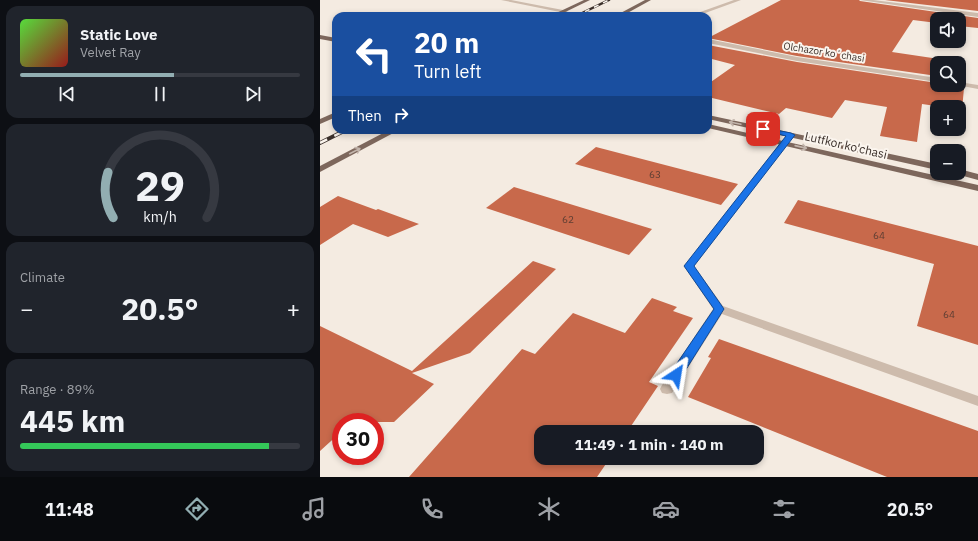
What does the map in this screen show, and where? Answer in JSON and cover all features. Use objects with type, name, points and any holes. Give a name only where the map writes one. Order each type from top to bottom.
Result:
[{"type":"main road","points":[[565,11],[588,0]]},
{"type":"main road","points":[[626,12],[649,0]]},
{"type":"main road","points":[[325,31],[332,33]]},
{"type":"main road","points":[[320,37],[332,39]]},
{"type":"main road","points":[[320,122],[332,116]]},
{"type":"main road","name":"Lutfkor ko'chasi","points":[[712,118],[978,188]]},
{"type":"main road","name":"Lutfkor ko'chasi","points":[[712,127],[788,139],[930,166]]},
{"type":"main road","points":[[320,169],[387,134]]},
{"type":"main road","points":[[966,173],[978,176]]},
{"type":"street","points":[[503,0],[565,11]]},
{"type":"street","points":[[704,12],[739,0]]},
{"type":"street","points":[[862,0],[978,15]]},
{"type":"street","name":"Olchazor koʻchasi","points":[[712,42],[797,58],[930,79]]},
{"type":"street","points":[[966,85],[978,87]]},
{"type":"street","points":[[788,139],[689,266],[719,309],[978,401]]},
{"type":"street","points":[[667,389],[719,309]]},
{"type":"building","points":[[781,0],[859,0],[936,12],[930,12],[930,22],[913,20],[892,52],[930,58],[930,75],[797,56],[712,39],[712,36]]},
{"type":"building","points":[[885,0],[978,0],[978,11]]},
{"type":"building","points":[[966,16],[978,18],[978,28],[966,27]]},
{"type":"building","points":[[712,46],[797,62],[930,82],[930,92],[964,92],[963,100],[930,100],[930,105],[922,104],[917,142],[880,136],[887,107],[845,100],[832,118],[786,108],[779,114],[712,98],[712,81],[735,65],[712,59]]},
{"type":"building","points":[[596,147],[738,184],[721,205],[575,164]]},
{"type":"building","points":[[514,187],[652,229],[629,255],[486,208]]},
{"type":"building","points":[[338,196],[419,224],[388,237],[353,224],[320,245],[320,207]]},
{"type":"building","points":[[798,200],[978,246],[978,345],[917,326],[934,264],[784,223]]},
{"type":"building","points":[[533,261],[556,269],[470,353],[412,373],[434,384],[394,422],[384,422],[384,413],[332,413],[332,440],[320,451],[320,326],[412,371]]},
{"type":"building","points":[[652,298],[677,307],[673,311],[693,318],[649,382],[658,386],[632,425],[534,425],[534,465],[605,465],[597,477],[409,477],[522,349],[535,354],[573,313],[625,333]]},
{"type":"building","points":[[719,339],[978,431],[978,477],[887,477],[764,428],[764,425],[758,425],[688,397],[711,358],[708,357]]},
{"type":"railway","points":[[584,12],[609,0]]},
{"type":"railway","points":[[320,143],[338,134]]},
{"type":"route","points":[[676,375],[719,309],[689,266],[791,135],[763,129]]}]
